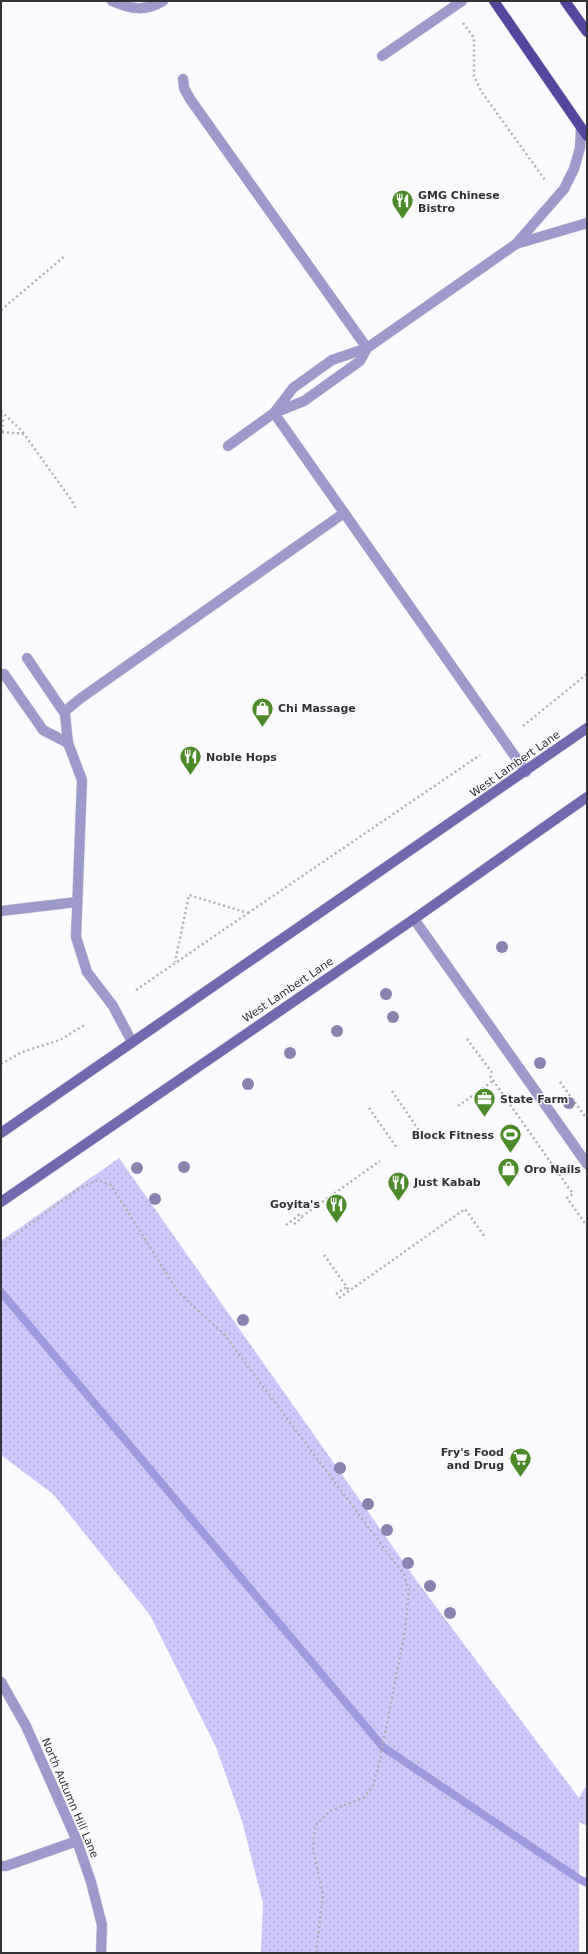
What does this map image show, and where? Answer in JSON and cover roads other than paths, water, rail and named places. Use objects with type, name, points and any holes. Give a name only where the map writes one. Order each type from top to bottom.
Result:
[{"type":"main road","points":[[494,1],[584,132]]},
{"type":"main road","points":[[565,1],[587,32]]},
{"type":"main road","name":"West Lambert Lane","points":[[1,1132],[526,772],[587,728]]},
{"type":"main road","name":"West Lambert Lane","points":[[1,1202],[414,919],[587,797]]},
{"type":"street","points":[[112,1],[129,9],[154,6],[163,1]]},
{"type":"street","points":[[382,56],[462,1]]},
{"type":"street","points":[[183,79],[184,88],[190,99],[367,348]]},
{"type":"street","points":[[274,413],[293,388],[332,360],[367,348],[516,244],[564,189],[574,168],[584,132]]},
{"type":"street","points":[[516,244],[587,223]]},
{"type":"street","points":[[228,446],[274,413],[304,402],[360,361],[367,348]]},
{"type":"street","points":[[274,413],[526,772]]},
{"type":"street","points":[[64,712],[81,698],[344,513]]},
{"type":"street","points":[[27,658],[64,712],[68,743],[82,780],[76,937],[87,972],[113,1006],[132,1042]]},
{"type":"street","points":[[4,674],[43,730],[68,743]]},
{"type":"street","points":[[1,911],[77,902]]},
{"type":"street","points":[[414,919],[587,1164]]},
{"type":"street","name":"North Autumn Hill Lane","points":[[1,1682],[26,1726],[77,1841],[92,1882],[102,1925],[101,1953]]},
{"type":"street","points":[[1,1866],[6,1866],[77,1841]]},
{"type":"waterway","points":[[1,1292],[383,1747],[587,1883]]},
{"type":"place","name":"GMG Chinese Bistro","points":[[402,220]]},
{"type":"place","name":"Chi Massage","points":[[262,728]]},
{"type":"place","name":"Noble Hops","points":[[190,776]]},
{"type":"place","name":"State Farm","points":[[484,1118]]},
{"type":"place","name":"Block Fitness","points":[[510,1154]]},
{"type":"place","name":"Oro Nails","points":[[509,1188]]},
{"type":"place","name":"Just Kabab","points":[[398,1202]]},
{"type":"place","name":"Goyita's","points":[[336,1224]]},
{"type":"place","name":"Fry's Food and Drug","points":[[520,1478]]}]
